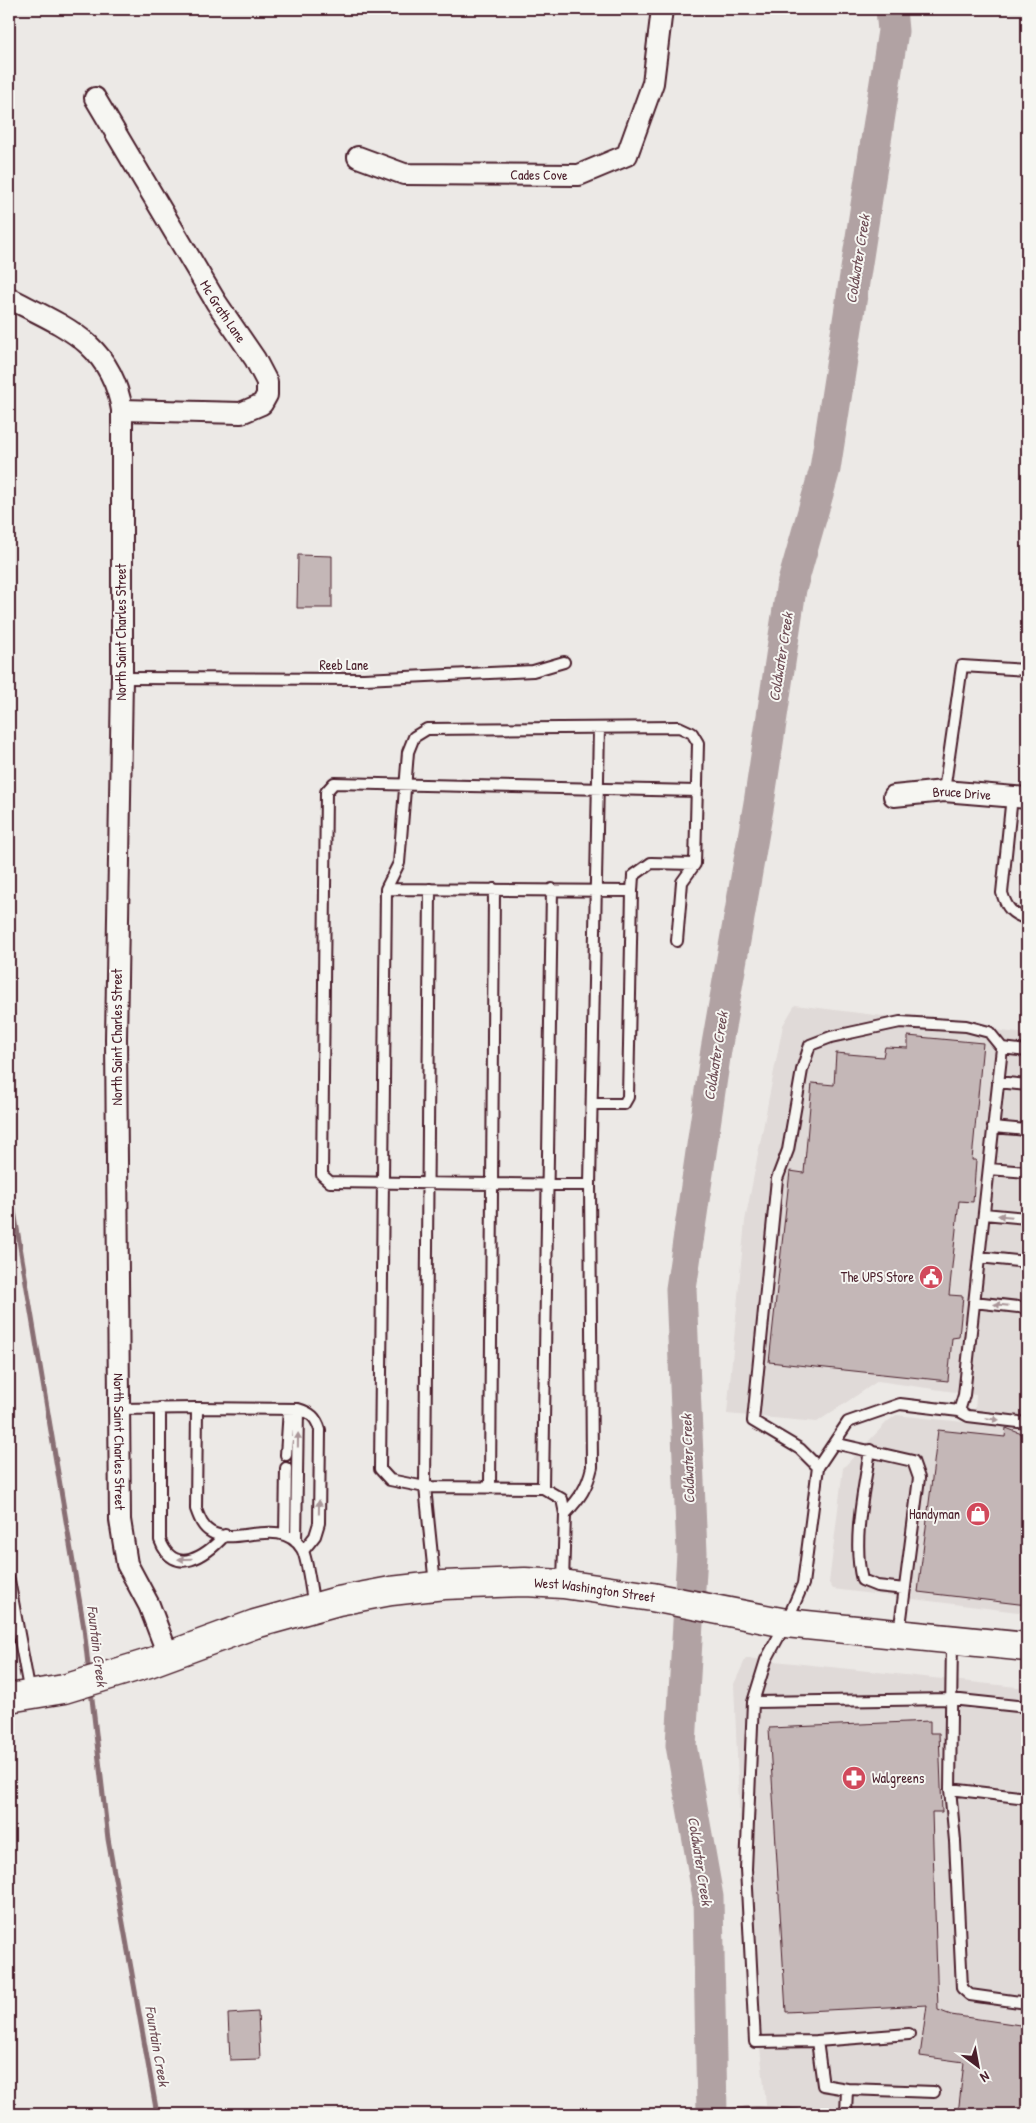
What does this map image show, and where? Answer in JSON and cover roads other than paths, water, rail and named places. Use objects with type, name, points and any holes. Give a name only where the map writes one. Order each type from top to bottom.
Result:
[{"type":"main road","name":"West Washington Street","points":[[20,1696],[64,1689],[159,1659],[255,1624],[338,1600],[435,1586],[525,1582],[563,1584],[652,1597],[786,1623],[1027,1647]]},
{"type":"street","name":"Cades Cove","points":[[358,157],[404,174],[579,175],[627,156],[653,82],[662,9]]},
{"type":"street","name":"Mc Grath Lane","points":[[94,98],[216,302],[255,359],[267,382],[267,394],[262,404],[240,413],[122,410]]},
{"type":"street","name":"North Saint Charles Street","points":[[9,298],[69,329],[94,349],[112,374],[119,392],[122,410],[122,678],[116,1039],[120,1520],[127,1564],[149,1605],[159,1659]]},
{"type":"street","name":"Bruce Drive","points":[[894,796],[944,791],[1020,797]]},
{"type":"lane","name":"Reeb Lane","points":[[122,678],[364,679],[533,671],[564,662]]},
{"type":"lane","points":[[944,791],[962,666],[1027,670]]},
{"type":"lane","points":[[565,1514],[588,1485],[592,1467],[590,1185],[600,789],[599,728]]},
{"type":"lane","points":[[563,1584],[565,1514],[562,1499],[543,1488],[426,1487],[390,1480],[380,1469],[386,889],[400,863],[408,752],[414,737],[427,729],[679,728],[692,733],[698,743],[695,864],[682,882],[677,941]]},
{"type":"lane","points":[[590,1185],[330,1182],[322,1175],[326,792],[334,783],[697,791]]},
{"type":"lane","points":[[1020,797],[1002,894],[1006,907],[1016,916],[1027,919]]},
{"type":"lane","points":[[592,1104],[624,1104],[628,1097],[633,876],[651,862],[695,864]]},
{"type":"lane","points":[[386,889],[597,889],[632,891]]},
{"type":"lane","points":[[430,889],[426,1487],[435,1586]]},
{"type":"lane","points":[[490,1487],[494,889]]},
{"type":"lane","points":[[543,1488],[552,889]]},
{"type":"lane","points":[[818,1467],[800,1449],[753,1421],[777,1179],[788,1150],[802,1070],[810,1045],[831,1037],[900,1022],[966,1026],[989,1032],[1002,1048],[1027,1051]]},
{"type":"lane","points":[[958,1411],[964,1395],[1002,1048]]},
{"type":"lane","points":[[998,1082],[1027,1085]]},
{"type":"lane","points":[[993,1126],[1027,1130]]},
{"type":"lane","points":[[989,1169],[1027,1172]]},
{"type":"lane","points":[[984,1214],[1027,1218]]},
{"type":"lane","points":[[979,1258],[1027,1262]]},
{"type":"lane","points":[[974,1302],[1027,1308]]},
{"type":"lane","points":[[909,2034],[817,2041],[756,2042],[746,1869],[753,1702],[766,1660],[786,1623],[803,1584],[818,1467],[848,1422],[900,1404],[958,1411],[968,1416],[1027,1423]]},
{"type":"lane","points":[[160,1408],[160,1540],[164,1551],[174,1559],[187,1561],[202,1556],[225,1535]]},
{"type":"lane","points":[[197,1408],[196,1509],[201,1522],[211,1532],[225,1535],[267,1532],[285,1535],[296,1542],[303,1551],[314,1608]]},
{"type":"lane","points":[[119,1409],[293,1409],[310,1413],[317,1420],[320,1430],[319,1523],[314,1536],[303,1551]]},
{"type":"lane","points":[[286,1455],[293,1409]]},
{"type":"lane","points":[[293,1409],[296,1542]]},
{"type":"lane","points":[[834,1443],[913,1461],[919,1478],[899,1635]]},
{"type":"lane","points":[[870,1450],[860,1523],[858,1565],[862,1580],[877,1586],[905,1588]]},
{"type":"lane","points":[[285,1535],[286,1468]]},
{"type":"lane","points":[[9,1580],[20,1696]]},
{"type":"lane","points":[[952,1641],[950,1789],[955,1841],[962,1988],[970,1995],[1027,2003]]},
{"type":"lane","points":[[753,1702],[951,1699],[1027,1707]]},
{"type":"lane","points":[[950,1789],[1027,1798]]},
{"type":"lane","points":[[817,2041],[823,2085],[847,2089],[934,2092]]},
{"type":"lane","points":[[846,2114],[847,2089]]},
{"type":"waterway","name":"Coldwater Creek","points":[[712,2114],[708,1897],[681,1745],[692,1553],[681,1289],[716,1050],[759,803],[791,589],[825,469],[893,31],[891,9]]},
{"type":"waterway","name":"Fountain Creek","points":[[9,1181],[84,1628],[89,1674]]},
{"type":"waterway","name":"Fountain Creek","points":[[91,1690],[108,1839],[157,2114]]},
{"type":"waterway","points":[[714,2114],[756,2109],[798,2111]]},
{"type":"place","name":"The UPS Store","points":[[931,1277]]},
{"type":"place","name":"Handyman","points":[[978,1514]]},
{"type":"place","name":"Walgreens","points":[[854,1778]]}]
